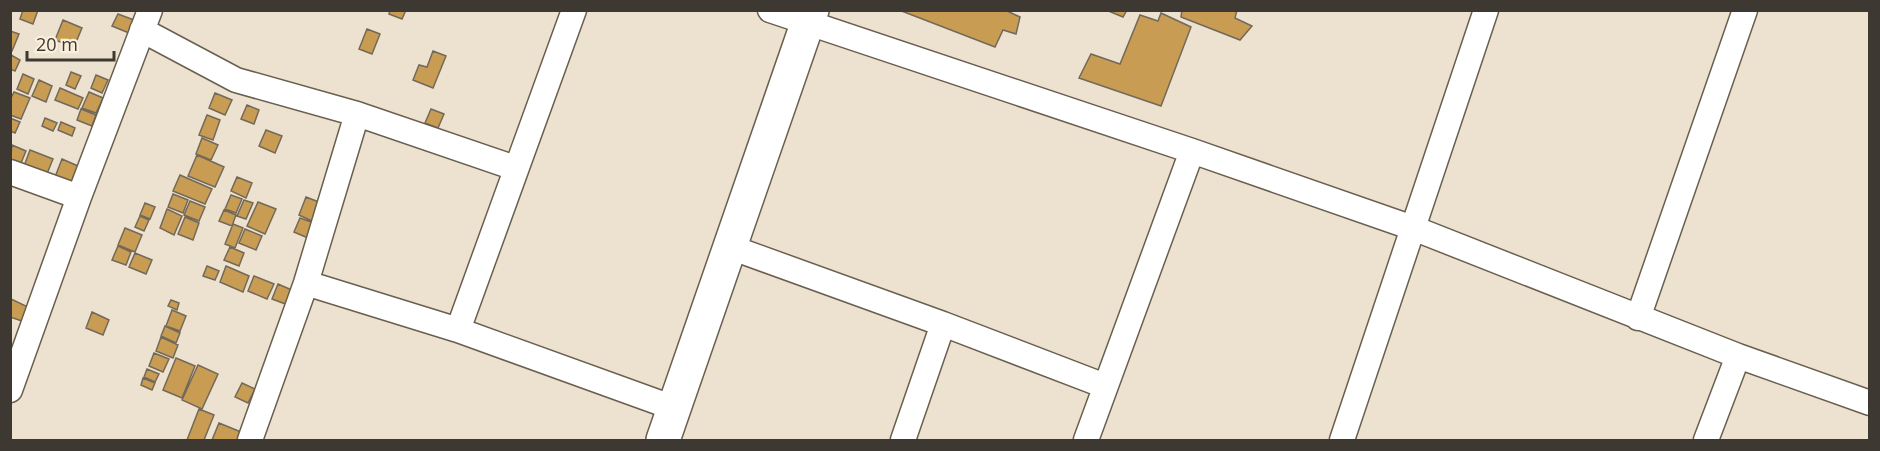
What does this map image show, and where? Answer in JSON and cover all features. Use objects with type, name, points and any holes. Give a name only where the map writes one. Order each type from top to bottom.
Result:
[{"type":"street","points":[[458,330],[574,10]]},
{"type":"street","points":[[770,10],[810,17],[1413,228],[1638,318],[1869,403]]},
{"type":"street","points":[[1342,441],[1486,10]]},
{"type":"street","points":[[1638,318],[1744,10]]},
{"type":"street","points":[[663,441],[810,17]]},
{"type":"street","points":[[10,390],[79,197],[146,20],[236,80],[357,114],[516,168]]},
{"type":"street","points":[[250,441],[306,283],[357,114]]},
{"type":"street","points":[[1086,441],[1192,151]]},
{"type":"street","points":[[10,172],[79,197]]},
{"type":"street","points":[[730,247],[943,324],[1105,386]]},
{"type":"street","points":[[306,283],[458,330],[674,408]]},
{"type":"street","points":[[903,441],[943,324]]},
{"type":"street","points":[[1706,441],[1738,356]]},
{"type":"building","points":[[23,10],[38,10],[33,24],[20,19]]},
{"type":"building","points":[[390,10],[406,10],[402,19],[389,14]]},
{"type":"building","points":[[899,10],[1005,10],[1020,17],[1016,34],[1003,30],[995,47]]},
{"type":"building","points":[[1106,10],[1127,10],[1123,17]]},
{"type":"building","points":[[1182,10],[1237,10],[1235,18],[1252,26],[1240,40],[1181,17]]},
{"type":"building","points":[[1161,13],[1191,27],[1161,106],[1079,78],[1091,54],[1120,64],[1140,15],[1158,21]]},
{"type":"building","points":[[118,14],[134,20],[129,33],[112,26]]},
{"type":"building","points":[[63,20],[82,28],[74,47],[55,40]]},
{"type":"building","points":[[367,29],[380,34],[372,54],[359,49]]},
{"type":"building","points":[[10,31],[19,34],[12,51],[10,51]]},
{"type":"building","points":[[433,51],[446,56],[433,88],[413,80],[419,65],[427,67]]},
{"type":"building","points":[[11,55],[20,60],[15,71],[10,69]]},
{"type":"building","points":[[71,72],[81,76],[75,89],[66,85]]},
{"type":"building","points":[[23,74],[34,79],[28,94],[17,89]]},
{"type":"building","points":[[96,75],[108,80],[102,93],[91,88]]},
{"type":"building","points":[[39,80],[52,86],[46,102],[32,96]]},
{"type":"building","points":[[60,88],[83,98],[78,109],[55,100]]},
{"type":"building","points":[[14,92],[30,98],[21,119],[10,115],[10,100]]},
{"type":"building","points":[[89,92],[103,98],[96,113],[82,108]]},
{"type":"building","points":[[215,93],[232,100],[225,115],[209,108]]},
{"type":"building","points":[[247,105],[259,110],[254,124],[241,119]]},
{"type":"building","points":[[81,109],[96,115],[92,126],[77,120]]},
{"type":"building","points":[[431,109],[444,114],[438,128],[425,123]]},
{"type":"building","points":[[207,115],[220,120],[213,140],[199,135]]},
{"type":"building","points":[[10,118],[20,122],[15,133],[10,131]]},
{"type":"building","points":[[45,118],[57,123],[53,131],[42,126]]},
{"type":"building","points":[[61,122],[75,128],[72,136],[58,130]]},
{"type":"building","points":[[266,130],[282,136],[275,153],[259,146]]},
{"type":"building","points":[[202,138],[218,145],[211,160],[196,154]]},
{"type":"building","points":[[12,145],[26,151],[19,168],[10,164]]},
{"type":"building","points":[[30,150],[53,159],[46,176],[24,166]]},
{"type":"building","points":[[197,155],[224,167],[215,187],[188,176]]},
{"type":"building","points":[[62,159],[78,166],[72,184],[55,177]]},
{"type":"building","points":[[180,175],[212,189],[205,204],[173,191]]},
{"type":"building","points":[[237,177],[252,183],[246,198],[231,191]]},
{"type":"building","points":[[173,194],[188,200],[183,213],[168,207]]},
{"type":"building","points":[[231,195],[242,199],[236,213],[225,209]]},
{"type":"building","points":[[306,197],[319,202],[312,221],[299,215]]},
{"type":"building","points":[[244,200],[253,203],[246,219],[237,216]]},
{"type":"building","points":[[190,201],[205,207],[199,221],[184,215]]},
{"type":"building","points":[[258,202],[276,209],[265,234],[247,226]]},
{"type":"building","points":[[145,203],[155,207],[150,219],[140,215]]},
{"type":"building","points":[[167,209],[182,216],[174,235],[160,228]]},
{"type":"building","points":[[224,210],[236,215],[232,226],[219,221]]},
{"type":"building","points":[[140,216],[149,220],[144,231],[135,227]]},
{"type":"building","points":[[185,217],[199,223],[193,240],[178,234]]},
{"type":"building","points":[[300,218],[314,223],[308,238],[294,232]]},
{"type":"building","points":[[233,224],[243,228],[235,248],[225,244]]},
{"type":"building","points":[[125,228],[142,235],[135,252],[118,245]]},
{"type":"building","points":[[245,229],[262,236],[256,250],[239,243]]},
{"type":"building","points":[[118,246],[131,252],[126,265],[112,260]]},
{"type":"building","points":[[230,247],[244,253],[239,266],[224,260]]},
{"type":"building","points":[[135,253],[152,260],[146,274],[129,267]]},
{"type":"building","points":[[207,266],[219,271],[215,280],[203,276]]},
{"type":"building","points":[[226,266],[249,276],[243,292],[220,282]]},
{"type":"building","points":[[254,276],[274,284],[267,299],[248,291]]},
{"type":"building","points":[[278,284],[294,291],[288,305],[272,299]]},
{"type":"building","points":[[11,299],[28,307],[22,321],[10,317]]},
{"type":"building","points":[[171,300],[179,303],[177,310],[168,306]]},
{"type":"building","points":[[172,310],[186,316],[180,331],[166,326]]},
{"type":"building","points":[[92,312],[109,320],[103,335],[86,328]]},
{"type":"building","points":[[165,326],[180,333],[176,343],[161,336]]},
{"type":"building","points":[[161,337],[178,345],[173,358],[156,351]]},
{"type":"building","points":[[154,353],[169,359],[163,372],[149,366]]},
{"type":"building","points":[[176,358],[195,366],[182,398],[163,390]]},
{"type":"building","points":[[198,365],[218,374],[202,409],[182,400]]},
{"type":"building","points":[[147,369],[159,374],[155,382],[144,377]]},
{"type":"building","points":[[143,378],[155,383],[152,390],[141,385]]},
{"type":"building","points":[[242,383],[255,389],[248,403],[235,397]]},
{"type":"building","points":[[199,409],[214,415],[204,440],[187,440]]},
{"type":"building","points":[[219,423],[241,432],[238,440],[212,440]]}]
